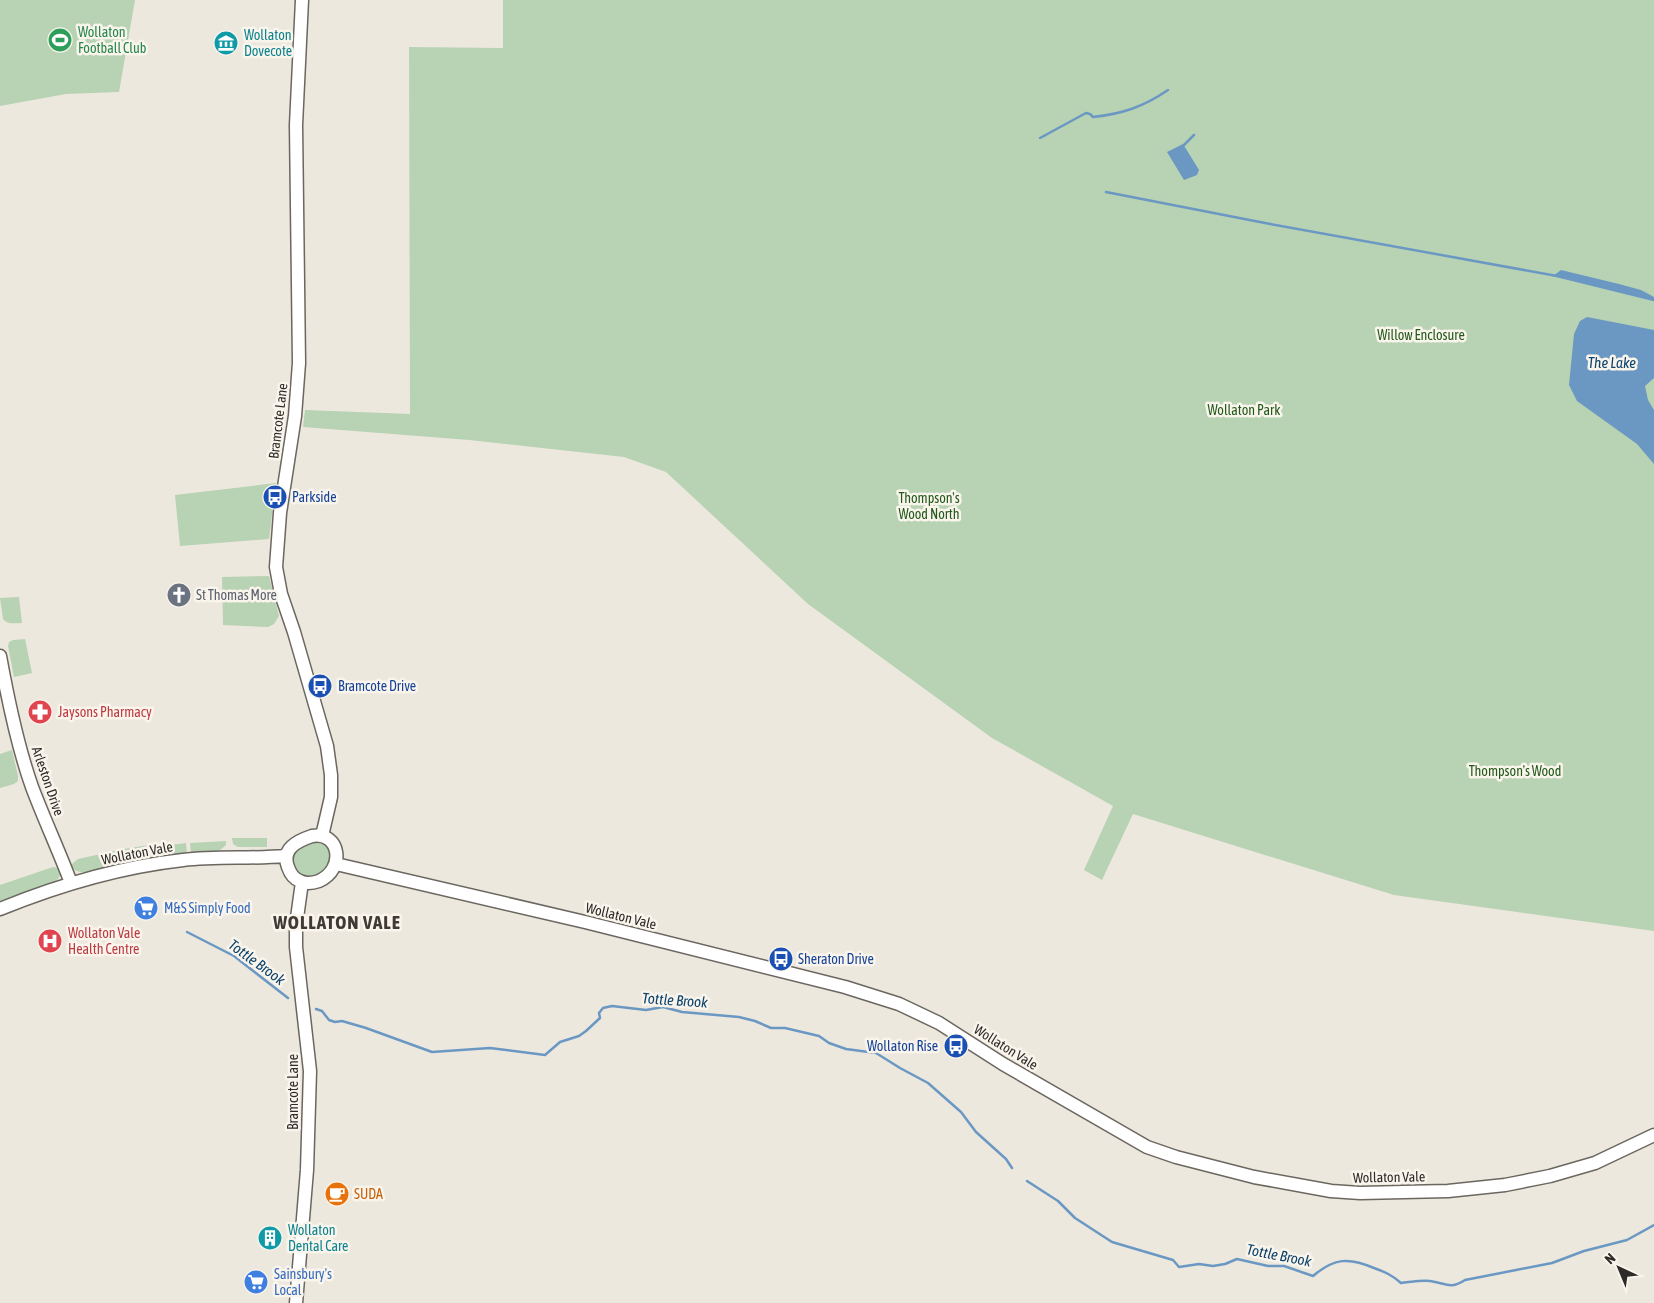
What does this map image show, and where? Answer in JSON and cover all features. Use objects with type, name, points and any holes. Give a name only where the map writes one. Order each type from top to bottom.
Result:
[{"type":"street","name":"Bramcote Lane","points":[[302,0],[296,125],[299,363],[295,416],[280,513],[276,567],[281,594],[323,726],[327,746],[331,775],[331,797],[322,836]]},
{"type":"street","name":"Arleston Drive","points":[[0,656],[26,766],[71,883]]},
{"type":"street","points":[[322,836],[328,839],[334,846],[337,854],[336,864],[330,874],[313,882],[302,882],[295,878],[289,871],[285,856],[288,850],[295,844],[307,838],[322,836]]},
{"type":"street","name":"Wollaton Vale","points":[[0,909],[71,883],[115,871],[182,860],[285,856]]},
{"type":"street","name":"Wollaton Vale","points":[[336,864],[584,922],[845,987],[899,1004],[939,1023],[1003,1064],[1148,1147],[1176,1158],[1254,1177],[1331,1191],[1360,1193],[1448,1190],[1505,1185],[1550,1176],[1595,1163],[1654,1135]]},
{"type":"street","name":"Bramcote Lane","points":[[296,1303],[307,1170],[310,1071],[296,947],[296,924],[302,882]]},
{"type":"green space","name":"Wollaton Football Club","points":[[0,0],[135,0],[119,92],[66,94],[0,106]]},
{"type":"green space","name":"Wollaton Park","points":[[503,0],[1654,0],[1654,931],[1394,895],[1133,814],[1102,880],[1084,870],[1113,806],[992,738],[808,604],[666,472],[624,457],[469,440],[303,427],[305,410],[410,414],[409,47],[503,48]]},
{"type":"green space","points":[[276,483],[269,539],[180,546],[175,495]]},
{"type":"green space","points":[[269,576],[279,616],[274,624],[268,627],[223,625],[222,577]]},
{"type":"green space","points":[[19,597],[22,623],[7,622],[3,619],[0,598]]},
{"type":"green space","points":[[25,639],[32,673],[14,677],[8,646],[9,642]]},
{"type":"green space","points":[[12,750],[18,781],[0,788],[0,754]]},
{"type":"green space","points":[[232,838],[267,838],[267,847],[238,847],[233,844]]},
{"type":"green space","points":[[226,841],[226,845],[219,851],[191,853],[190,843]]},
{"type":"green space","points":[[313,842],[325,845],[331,858],[328,866],[321,873],[306,876],[300,874],[295,869],[292,864],[293,857],[296,851],[304,845]]},
{"type":"green space","points":[[186,843],[187,854],[158,858],[157,847]]},
{"type":"green space","points":[[152,846],[154,855],[130,860],[126,856],[124,849]]},
{"type":"green space","points":[[119,850],[120,863],[108,867],[81,872],[71,866],[78,859]]},
{"type":"green space","points":[[53,867],[58,868],[61,873],[54,882],[0,902],[0,885]]},
{"type":"water","points":[[1183,144],[1199,170],[1197,175],[1184,180],[1167,152]]},
{"type":"water","points":[[1561,270],[1641,290],[1654,297],[1654,300],[1553,276]]},
{"type":"water","name":"The Lake","points":[[1587,317],[1654,330],[1654,378],[1645,386],[1648,400],[1654,410],[1654,464],[1637,444],[1577,401],[1569,385],[1574,334],[1580,321]]},
{"type":"waterway","points":[[1046,135],[1040,138],[1086,113],[1093,117],[1123,112],[1150,101],[1168,90]]},
{"type":"waterway","points":[[1184,145],[1194,135]]},
{"type":"waterway","points":[[1106,192],[1557,276],[1654,300]]},
{"type":"waterway","name":"Tottle Brook","points":[[187,932],[234,956],[288,998]]},
{"type":"waterway","name":"Tottle Brook","points":[[316,1009],[322,1011],[329,1020],[335,1022],[342,1021],[366,1028],[432,1052],[490,1048],[545,1055],[560,1042],[579,1036],[586,1031],[600,1018],[599,1013],[603,1008],[612,1006],[646,1010],[663,1007],[682,1012],[739,1017],[771,1028],[785,1028],[819,1036],[829,1043],[846,1049],[876,1053],[928,1083],[961,1112],[976,1132],[1006,1159],[1012,1168]]},
{"type":"waterway","name":"Tottle Brook","points":[[1027,1181],[1058,1201],[1075,1218],[1112,1242],[1173,1260],[1179,1267],[1199,1264],[1213,1266],[1237,1259],[1268,1266],[1284,1266],[1313,1276],[1335,1263],[1349,1261],[1365,1264],[1382,1271],[1401,1283],[1427,1281],[1455,1285],[1465,1280],[1552,1263],[1584,1251],[1627,1240],[1654,1225]]},
{"type":"place","name":"Wollaton Football Club","points":[[60,40]]},
{"type":"place","name":"Wollaton Dovecote","points":[[226,43]]},
{"type":"place","name":"Parkside","points":[[275,497]]},
{"type":"place","name":"St Thomas More","points":[[179,595]]},
{"type":"place","name":"Bramcote Drive","points":[[320,686]]},
{"type":"place","name":"Jaysons Pharmacy","points":[[40,712]]},
{"type":"place","name":"M&S Simply Food","points":[[146,908]]},
{"type":"place","name":"Wollaton Vale Health Centre","points":[[50,941]]},
{"type":"place","name":"Sheraton Drive","points":[[781,959]]},
{"type":"place","name":"Wollaton Rise","points":[[956,1046]]},
{"type":"place","name":"SUDA","points":[[337,1194]]},
{"type":"place","name":"Wollaton Dental Care","points":[[270,1238]]},
{"type":"place","name":"Sainsbury's Local","points":[[256,1282]]},
{"type":"district","name":"WOLLATON VALE","points":[[337,922]]},
{"type":"park label","name":"Willow Enclosure","points":[[1421,335]]},
{"type":"park label","name":"Thompson's Wood North","points":[[929,506]]},
{"type":"park label","name":"Thompson's Wood","points":[[1515,771]]}]
